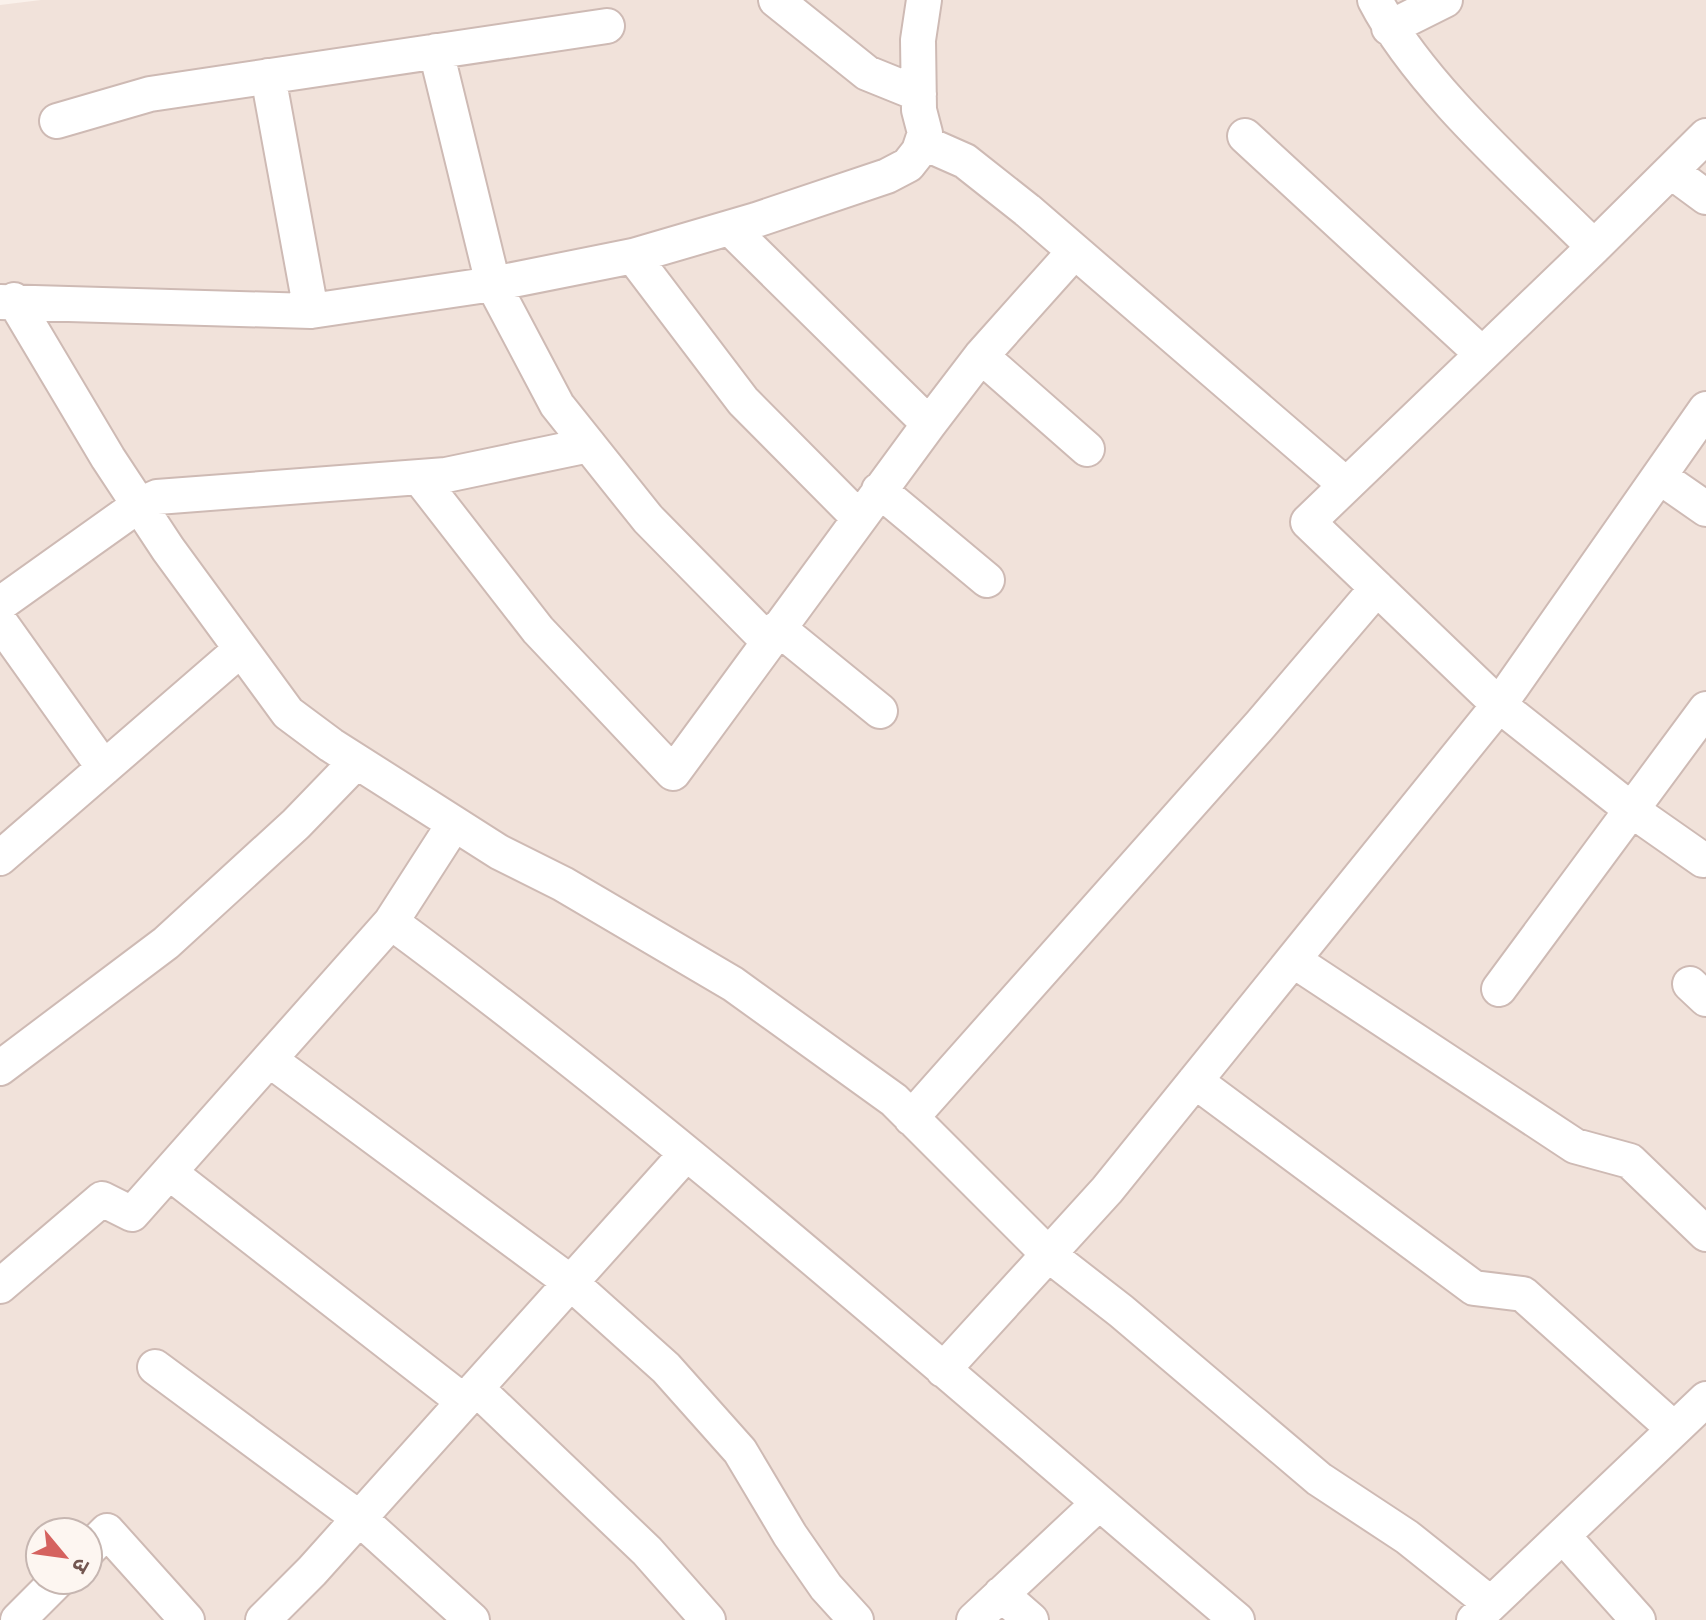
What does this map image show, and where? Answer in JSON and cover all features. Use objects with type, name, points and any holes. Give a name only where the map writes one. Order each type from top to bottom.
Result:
[{"type":"street","points":[[776,0],[867,73],[919,94]]},
{"type":"street","points":[[7,301],[311,311],[493,284],[633,256],[730,228],[887,176],[908,165],[925,133],[919,94],[918,40],[924,0]]},
{"type":"street","points":[[1445,0],[1382,14],[1466,118],[1594,247]]},
{"type":"street","points":[[57,121],[150,94],[607,26]]},
{"type":"street","points":[[436,51],[493,284],[557,405],[648,519],[773,634],[880,711]]},
{"type":"street","points":[[268,76],[311,311]]},
{"type":"street","points":[[1245,136],[1482,354]]},
{"type":"street","points":[[1703,860],[1633,811],[1499,705],[1308,522],[1706,136]]},
{"type":"street","points":[[922,142],[965,161],[1346,485]]},
{"type":"street","points":[[1672,172],[1706,197]]},
{"type":"street","points":[[730,228],[929,424]]},
{"type":"street","points":[[419,477],[538,630],[673,773],[858,517],[981,356],[1074,252]]},
{"type":"street","points":[[633,256],[743,401],[858,517]]},
{"type":"street","points":[[7,301],[139,505],[288,713],[356,762],[454,824],[733,984],[894,1100],[1049,1255],[1121,1311],[1319,1479],[1407,1537],[1483,1612],[1706,1399]]},
{"type":"street","points":[[981,356],[1087,449]]},
{"type":"street","points":[[943,1370],[1107,1190],[1499,705],[1706,409]]},
{"type":"street","points":[[104,768],[2,602],[139,505],[157,497],[446,475],[589,445]]},
{"type":"street","points":[[1660,477],[1706,509]]},
{"type":"street","points":[[879,490],[987,580]]},
{"type":"street","points":[[911,1118],[1261,724],[1377,588]]},
{"type":"street","points":[[0,858],[240,650]]},
{"type":"street","points":[[1499,989],[1706,709]]},
{"type":"street","points":[[0,1068],[166,943],[296,824],[356,762]]},
{"type":"street","points":[[0,1286],[102,1199],[132,1214],[391,922],[454,824]]},
{"type":"street","points":[[391,922],[513,1012],[686,1154],[1237,1620]]},
{"type":"street","points":[[1293,960],[1575,1146],[1630,1161],[1706,1234]]},
{"type":"street","points":[[270,1060],[570,1282],[666,1368],[740,1451],[790,1535],[826,1587],[856,1620]]},
{"type":"street","points":[[1195,1081],[1474,1288],[1523,1294],[1674,1429]]},
{"type":"street","points":[[263,1620],[359,1518],[686,1154]]},
{"type":"street","points":[[170,1173],[470,1395],[647,1551],[708,1620]]},
{"type":"street","points":[[155,1367],[359,1518],[472,1620]]},
{"type":"street","points":[[974,1620],[1099,1503]]},
{"type":"street","points":[[104,1534],[107,1531],[187,1620]]},
{"type":"street","points":[[1563,1536],[1638,1620]]},
{"type":"street","points":[[1001,1594],[1031,1620]]},
{"type":"street","points":[[18,1620],[42,1596]]},
{"type":"shaded area","points":[[41,0],[1706,0],[1706,1620],[0,1620],[0,5]]}]
